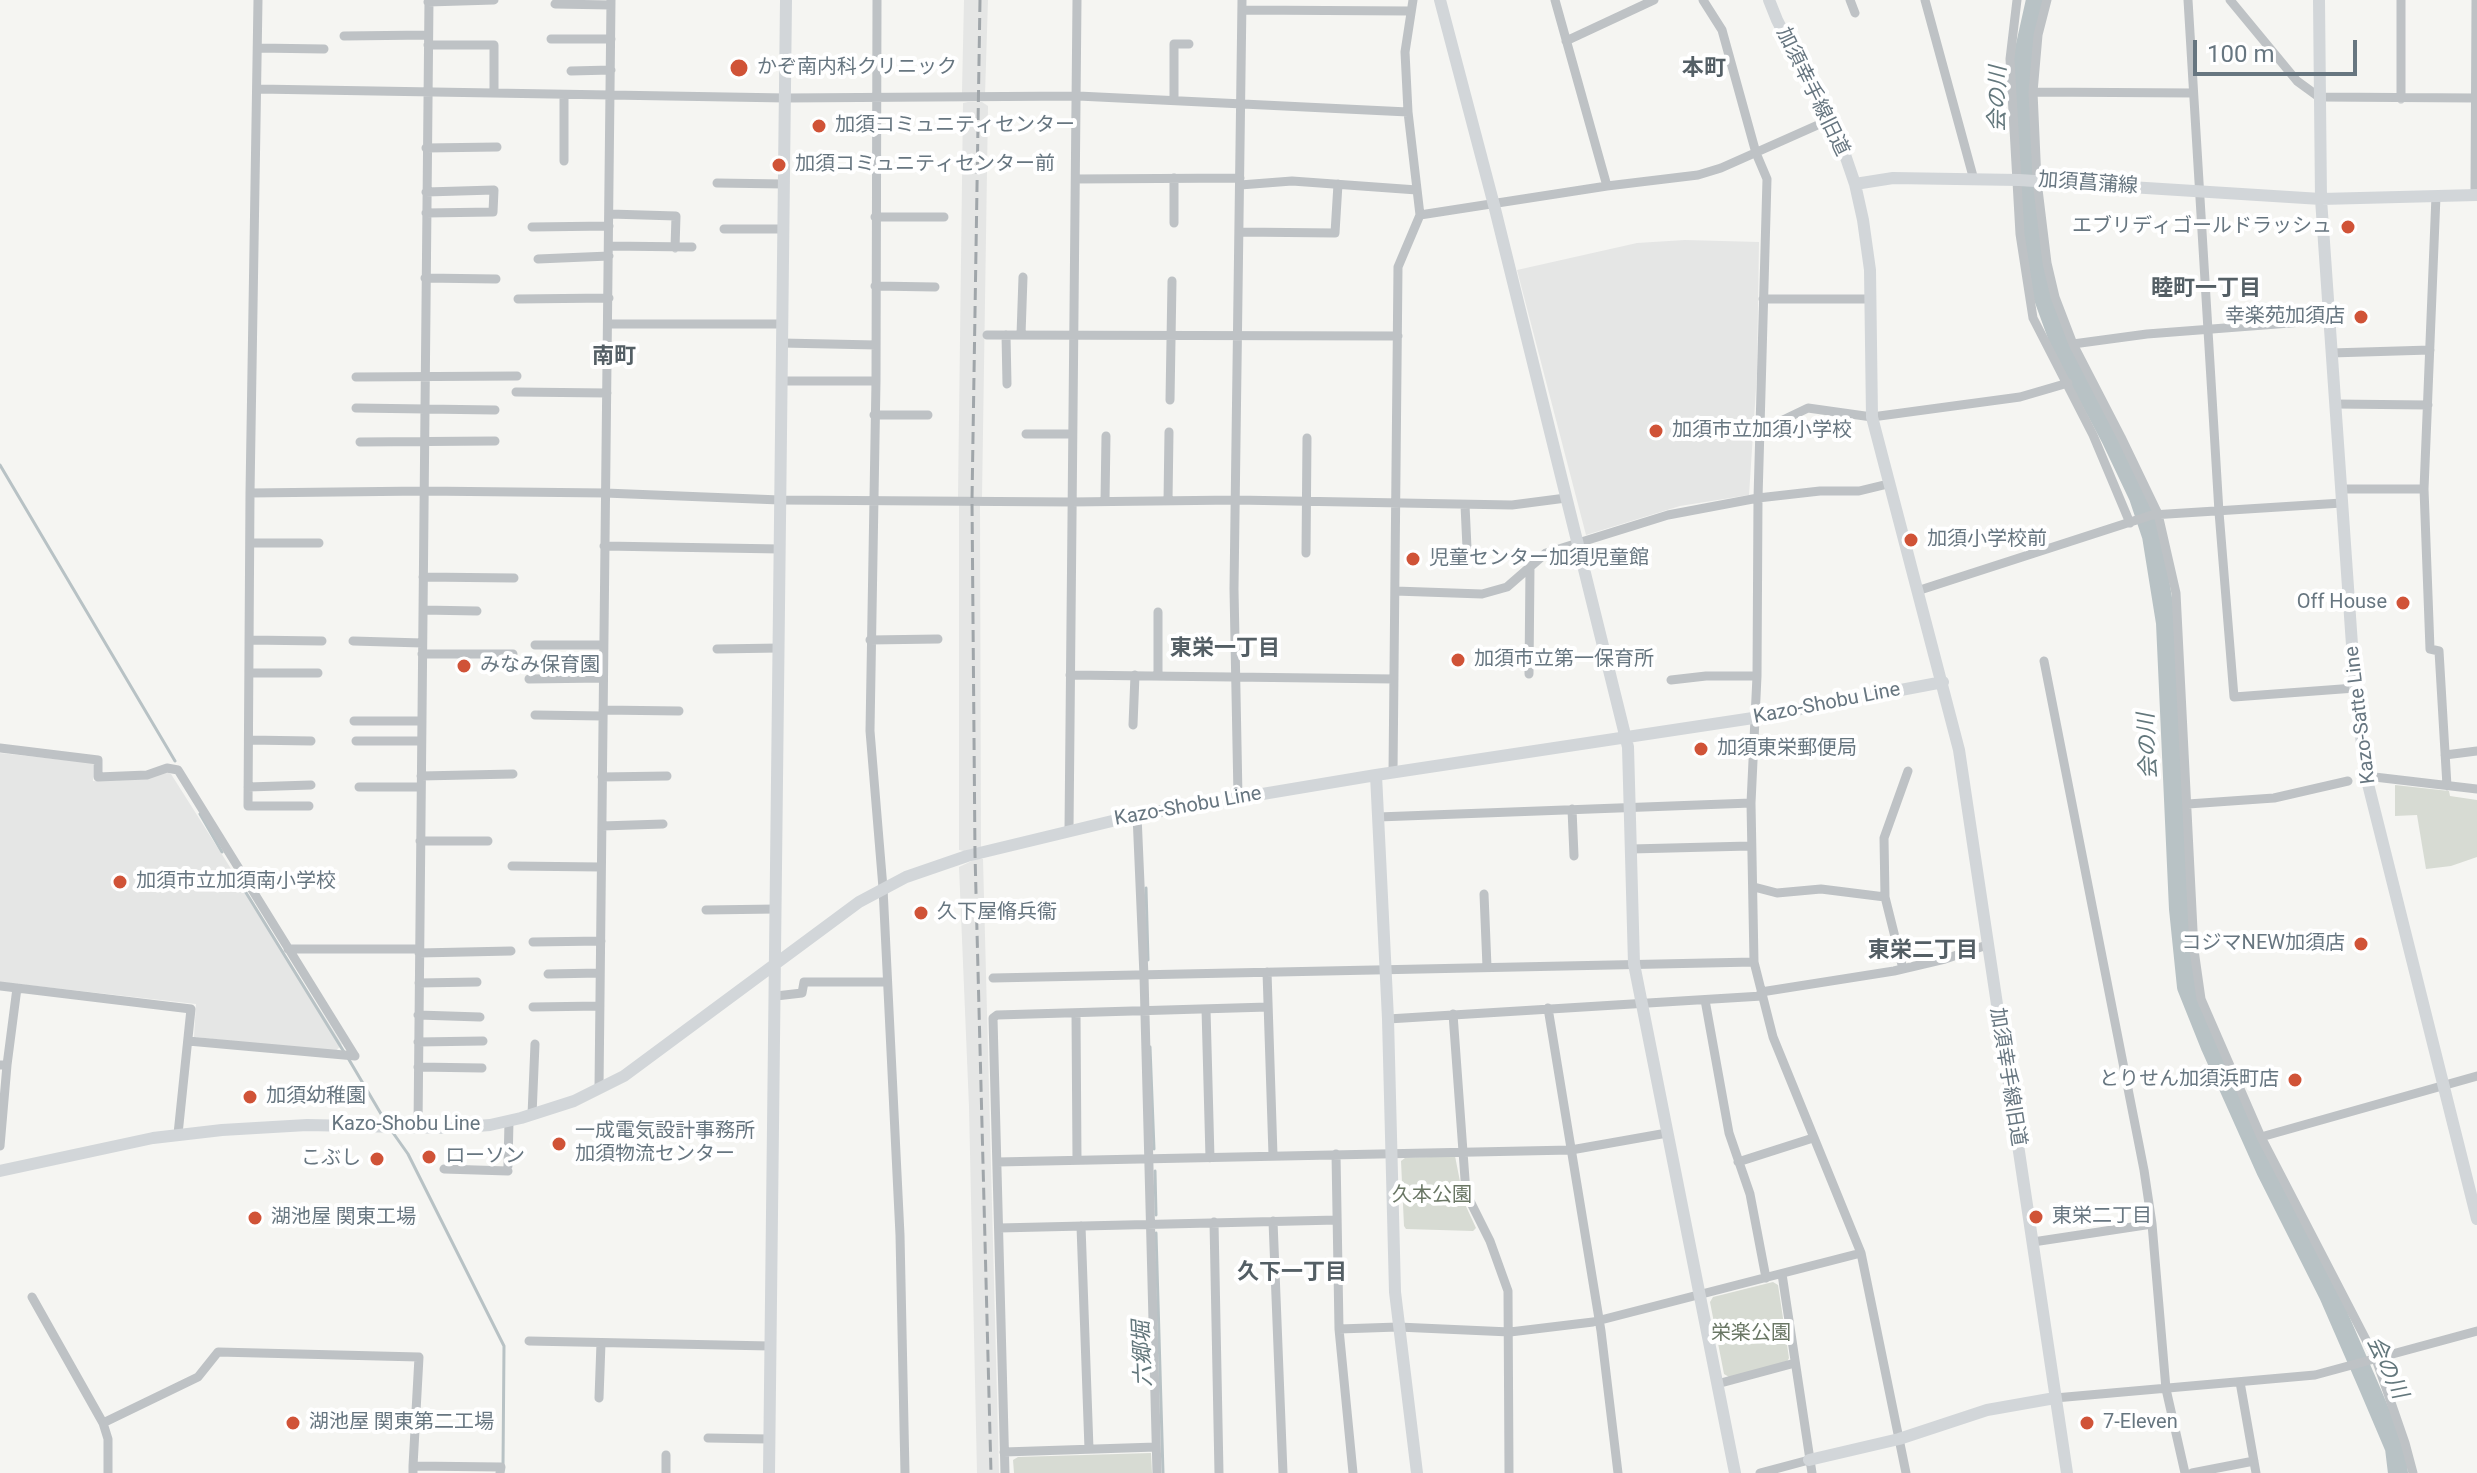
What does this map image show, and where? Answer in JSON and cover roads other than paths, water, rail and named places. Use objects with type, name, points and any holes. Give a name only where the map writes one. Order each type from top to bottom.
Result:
[{"type":"street","points":[[258,0],[248,806],[309,806]]},
{"type":"street","points":[[418,1128],[428,1],[494,0]]},
{"type":"street","points":[[769,1473],[786,0]]},
{"type":"street","points":[[877,0],[876,381],[870,731],[883,888],[900,1235],[905,1473]]},
{"type":"street","points":[[1069,830],[1077,0]]},
{"type":"street","points":[[1393,772],[1398,267],[1420,215],[1408,112],[1405,52],[1413,0]]},
{"type":"street","points":[[1440,0],[1626,738],[1634,964],[1735,1473]]},
{"type":"street","points":[[1555,0],[1607,186]]},
{"type":"street","points":[[1566,41],[1654,0]]},
{"type":"street","points":[[1703,0],[1722,30],[1756,153],[1767,179],[1758,498],[1757,676],[1750,846],[1754,887],[1754,962],[1773,1037],[1861,1253],[1906,1473]]},
{"type":"street","name":"加須幸手線旧道","points":[[1769,0],[1829,120],[1855,184]]},
{"type":"street","points":[[1850,0],[1855,13]]},
{"type":"street","points":[[1925,0],[1974,180]]},
{"type":"street","points":[[2017,0],[2010,59],[2020,234],[2033,318],[2134,521]]},
{"type":"street","points":[[2047,0],[2038,35],[2033,92],[2036,181],[2047,263],[2055,297],[2073,344],[2155,514],[2176,593],[2194,950],[2201,999],[2261,1137],[2372,1360],[2405,1443],[2413,1473]]},
{"type":"street","points":[[2188,0],[2219,512],[2234,697],[2355,688]]},
{"type":"street","points":[[2230,0],[2297,81],[2319,97],[2475,98]]},
{"type":"street","name":"Kazo-Satte Line","points":[[2319,0],[2321,199],[2355,688],[2366,776],[2477,1219]]},
{"type":"street","points":[[2401,0],[2401,99]]},
{"type":"street","points":[[2321,199],[2476,195],[2476,0]]},
{"type":"street","points":[[555,4],[611,3],[599,1089]]},
{"type":"street","points":[[1238,797],[1235,677],[1242,5],[1348,5],[1410,11]]},
{"type":"street","points":[[344,36],[494,45],[494,93]]},
{"type":"street","points":[[551,39],[611,39]]},
{"type":"street","points":[[1174,100],[1174,44],[1189,44]]},
{"type":"street","points":[[258,48],[324,49]]},
{"type":"street","points":[[571,71],[611,70]]},
{"type":"street","points":[[258,89],[786,98],[1078,96],[1408,112]]},
{"type":"street","points":[[2033,92],[2193,93]]},
{"type":"street","points":[[564,95],[564,161]]},
{"type":"street","points":[[1420,215],[1698,175],[1721,168],[1829,120]]},
{"type":"street","points":[[426,148],[497,147]]},
{"type":"street","points":[[1174,178],[1174,223]]},
{"type":"street","name":"加須菖蒲線","points":[[1855,184],[1893,178],[2018,180],[2321,199]]},
{"type":"street","points":[[1076,179],[1292,181],[1417,190]]},
{"type":"street","points":[[717,183],[784,184]]},
{"type":"street","points":[[1240,232],[1335,233],[1338,184]]},
{"type":"street","points":[[1855,184],[1868,246],[1872,417],[1943,682]]},
{"type":"street","points":[[426,192],[494,190],[493,212],[426,213]]},
{"type":"street","points":[[2436,196],[2424,489],[2430,649],[2439,651],[2447,786]]},
{"type":"street","points":[[610,214],[676,216],[675,248]]},
{"type":"street","points":[[875,217],[944,217]]},
{"type":"street","points":[[532,227],[609,226]]},
{"type":"street","points":[[724,229],[783,229]]},
{"type":"street","points":[[538,259],[609,251],[692,247]]},
{"type":"street","points":[[1021,335],[1023,277]]},
{"type":"street","points":[[425,278],[496,279]]},
{"type":"street","points":[[1170,400],[1172,281]]},
{"type":"street","points":[[875,286],[935,287]]},
{"type":"street","points":[[518,299],[609,298]]},
{"type":"street","points":[[1763,299],[1870,299]]},
{"type":"street","points":[[2073,344],[2147,334],[2329,320]]},
{"type":"street","points":[[609,324],[782,324]]},
{"type":"street","points":[[987,335],[1398,336]]},
{"type":"street","points":[[1006,335],[1007,384]]},
{"type":"street","points":[[782,343],[876,345]]},
{"type":"street","points":[[2331,353],[2430,350]]},
{"type":"street","points":[[356,377],[517,376]]},
{"type":"street","points":[[781,381],[876,381]]},
{"type":"street","points":[[1760,431],[1808,408],[1872,417],[2020,397],[2068,383]]},
{"type":"street","points":[[516,392],[607,393]]},
{"type":"street","points":[[2335,404],[2428,405]]},
{"type":"street","points":[[356,408],[495,410]]},
{"type":"street","points":[[874,415],[928,415]]},
{"type":"street","points":[[1168,501],[1169,432]]},
{"type":"street","points":[[1026,434],[1072,434]]},
{"type":"street","points":[[1105,501],[1106,436]]},
{"type":"street","points":[[1306,553],[1307,438]]},
{"type":"street","points":[[360,442],[495,441]]},
{"type":"street","points":[[1395,591],[1482,594],[1507,587],[1546,553],[1684,510],[1820,491],[1859,491],[1888,484]]},
{"type":"street","points":[[2341,489],[2424,489]]},
{"type":"street","points":[[250,493],[424,491],[605,493],[780,500],[1236,500],[1465,505],[1512,505],[1566,498]]},
{"type":"street","points":[[1917,591],[2155,514],[2342,503]]},
{"type":"street","points":[[1465,505],[1467,548]]},
{"type":"street","points":[[250,543],[319,543]]},
{"type":"street","points":[[604,546],[780,549]]},
{"type":"street","points":[[1529,674],[1530,566]]},
{"type":"street","points":[[423,577],[514,578]]},
{"type":"street","points":[[423,610],[477,611]]},
{"type":"street","points":[[1158,612],[1158,675]]},
{"type":"street","points":[[870,640],[938,639]]},
{"type":"street","points":[[249,640],[322,641]]},
{"type":"street","points":[[353,641],[422,643]]},
{"type":"street","points":[[535,645],[603,645]]},
{"type":"street","points":[[717,649],[779,648]]},
{"type":"street","points":[[422,654],[513,654]]},
{"type":"street","points":[[2044,661],[2136,1127],[2152,1224],[2166,1389],[2185,1473]]},
{"type":"street","points":[[249,673],[318,673]]},
{"type":"street","points":[[1070,675],[1394,679]]},
{"type":"street","points":[[1133,725],[1135,675]]},
{"type":"street","points":[[1671,680],[1757,676]]},
{"type":"street","points":[[529,679],[603,678]]},
{"type":"street","name":"加須幸手線旧道","points":[[1943,682],[1967,793],[2067,1473]]},
{"type":"street","name":"Kazo-Shobu Line","points":[[0,1171],[178,1134],[265,1126],[470,1127],[509,1121],[599,1089],[651,1059],[830,922],[883,888],[967,856],[1137,815],[1393,772],[1753,718],[1943,682]]},
{"type":"street","points":[[535,715],[679,711]]},
{"type":"street","points":[[354,721],[421,721]]},
{"type":"street","points":[[249,740],[311,741]]},
{"type":"street","points":[[356,741],[421,741]]},
{"type":"street","points":[[0,748],[98,760],[98,777],[147,775],[167,768],[178,770],[355,1056],[188,1041]]},
{"type":"street","points":[[2445,755],[2477,751]]},
{"type":"street","points":[[1903,969],[1885,897],[1884,838],[1908,771]]},
{"type":"street","points":[[421,776],[513,774]]},
{"type":"street","points":[[1376,775],[1388,1019],[1392,1234],[1398,1327],[1417,1473]]},
{"type":"street","points":[[602,777],[667,776]]},
{"type":"street","points":[[2366,776],[2477,789]]},
{"type":"street","points":[[2188,804],[2274,798],[2348,781]]},
{"type":"street","points":[[248,787],[311,785]]},
{"type":"street","points":[[359,787],[421,787]]},
{"type":"street","points":[[1378,817],[1751,803]]},
{"type":"street","points":[[1572,809],[1574,856]]},
{"type":"street","points":[[1137,815],[1157,1473]]},
{"type":"street","points":[[602,826],[663,824]]},
{"type":"street","points":[[420,841],[488,841]]},
{"type":"street","points":[[1631,849],[1750,846]]},
{"type":"street","points":[[512,866],[601,867]]},
{"type":"street","points":[[1754,887],[1777,893],[1821,889],[1885,897]]},
{"type":"street","points":[[1484,894],[1487,967]]},
{"type":"street","points":[[706,910],[776,909]]},
{"type":"street","points":[[533,942],[601,941]]},
{"type":"street","points":[[1388,1019],[1761,994],[1903,969],[1987,945]]},
{"type":"street","points":[[288,949],[511,951]]},
{"type":"street","points":[[993,978],[1754,962]]},
{"type":"street","points":[[1267,972],[1273,1155]]},
{"type":"street","points":[[548,974],[600,973]]},
{"type":"street","points":[[419,983],[477,982]]},
{"type":"street","points":[[776,996],[802,993],[804,982],[887,982]]},
{"type":"street","points":[[0,986],[191,1009],[178,1134]]},
{"type":"street","points":[[0,1146],[4,1065],[17,988]]},
{"type":"street","points":[[1705,1000],[1729,1133],[1750,1194],[1766,1278]]},
{"type":"street","points":[[533,1007],[600,1006]]},
{"type":"street","points":[[1005,1473],[993,1018],[997,1015],[1268,1007]]},
{"type":"street","points":[[1548,1008],[1599,1321],[1618,1473]]},
{"type":"street","points":[[1206,1009],[1210,1158]]},
{"type":"street","points":[[1076,1013],[1077,1160]]},
{"type":"street","points":[[1453,1014],[1468,1200],[1490,1241],[1506,1282],[1510,1332],[1509,1473]]},
{"type":"street","points":[[418,1015],[480,1017]]},
{"type":"street","points":[[418,1042],[483,1041]]},
{"type":"street","points":[[532,1115],[535,1044]]},
{"type":"street","points":[[418,1067],[482,1068]]},
{"type":"street","points":[[2261,1137],[2477,1076]]},
{"type":"street","points":[[444,1169],[508,1168],[509,1121]]},
{"type":"street","points":[[997,1162],[1571,1150],[1667,1133]]},
{"type":"street","points":[[1738,1162],[1813,1138]]},
{"type":"street","points":[[1336,1154],[1339,1329],[1353,1473]]},
{"type":"street","points":[[999,1228],[1337,1220]]},
{"type":"street","points":[[1273,1221],[1283,1473]]},
{"type":"street","points":[[1214,1222],[1219,1473]]},
{"type":"street","points":[[2033,1242],[2152,1224]]},
{"type":"street","points":[[1081,1226],[1089,1449]]},
{"type":"street","points":[[1339,1329],[1398,1327],[1510,1332],[1599,1321],[1861,1253]]},
{"type":"street","points":[[1782,1274],[1810,1467]]},
{"type":"street","points":[[32,1297],[103,1423],[108,1439],[108,1473]]},
{"type":"street","points":[[1760,1473],[1810,1467],[1987,1410],[2055,1398],[2290,1379],[2346,1368],[2477,1331]]},
{"type":"street","points":[[529,1341],[770,1346]]},
{"type":"street","points":[[599,1398],[601,1343]]},
{"type":"street","points":[[103,1423],[198,1377],[218,1352],[419,1357],[413,1469],[501,1467],[500,1473]]},
{"type":"street","points":[[1717,1384],[1795,1363]]},
{"type":"street","points":[[2240,1382],[2256,1473]]},
{"type":"street","points":[[708,1438],[769,1439]]},
{"type":"street","points":[[1004,1452],[1156,1447]]},
{"type":"street","points":[[666,1455],[666,1473]]},
{"type":"street","points":[[2192,1473],[2254,1461]]},
{"type":"waterway","name":"会の川","points":[[2036,0],[2024,54],[2021,133],[2037,279],[2061,345],[2111,438],[2139,497],[2152,536],[2166,623],[2179,909],[2187,987],[2266,1170],[2329,1295],[2369,1387],[2395,1448],[2398,1473]]},
{"type":"waterway","points":[[0,465],[175,761]]},
{"type":"waterway","points":[[200,814],[222,852]]},
{"type":"waterway","points":[[237,878],[344,1052]]},
{"type":"waterway","name":"六郷堀","points":[[1146,888],[1148,960]]},
{"type":"waterway","name":"六郷堀","points":[[1150,1047],[1154,1149]]},
{"type":"waterway","points":[[348,1058],[387,1124]]},
{"type":"waterway","points":[[391,1130],[408,1154],[504,1346],[503,1466]]},
{"type":"waterway","name":"六郷堀","points":[[1155,1171],[1156,1215]]},
{"type":"waterway","name":"六郷堀","points":[[1156,1233],[1163,1473]]},
{"type":"railway","points":[[980,0],[972,500],[975,854],[991,1473]]},
{"type":"place","name":"かぞ南内科クリニック","points":[[739,68]]},
{"type":"place","name":"加須コミュニティセンター","points":[[819,126]]},
{"type":"place","name":"加須コミュニティセンター前","points":[[779,165]]},
{"type":"place","name":"エブリディゴールドラッシュ","points":[[2348,227]]},
{"type":"place","name":"幸楽苑加須店","points":[[2361,317]]},
{"type":"place","name":"加須市立加須小学校","points":[[1656,431]]},
{"type":"place","name":"加須小学校前","points":[[1911,540]]},
{"type":"place","name":"児童センター加須児童館","points":[[1413,559]]},
{"type":"place","name":"Off House","points":[[2403,603]]},
{"type":"place","name":"加須市立第一保育所","points":[[1458,660]]},
{"type":"place","name":"みなみ保育園","points":[[464,666]]},
{"type":"place","name":"加須東栄郵便局","points":[[1701,749]]},
{"type":"place","name":"加須市立加須南小学校","points":[[120,882]]},
{"type":"place","name":"久下屋脩兵衞","points":[[921,913]]},
{"type":"place","name":"コジマNEW加須店","points":[[2361,944]]},
{"type":"place","name":"とりせん加須浜町店","points":[[2295,1080]]},
{"type":"place","name":"加須幼稚園","points":[[250,1097]]},
{"type":"place","name":"一成電気設計事務所 加須物流センター","points":[[559,1144]]},
{"type":"place","name":"ローソン","points":[[429,1157]]},
{"type":"place","name":"こぶし","points":[[377,1159]]},
{"type":"place","name":"東栄二丁目","points":[[2036,1217]]},
{"type":"place","name":"湖池屋 関東工場","points":[[255,1218]]},
{"type":"place","name":"湖池屋 関東第二工場","points":[[293,1423]]},
{"type":"place","name":"7-Eleven","points":[[2087,1423]]},
{"type":"district","name":"本町","points":[[1704,69]]},
{"type":"district","name":"睦町一丁目","points":[[2206,289]]},
{"type":"district","name":"南町","points":[[614,357]]},
{"type":"district","name":"東栄一丁目","points":[[1225,649]]},
{"type":"district","name":"東栄二丁目","points":[[1923,951]]},
{"type":"district","name":"久下一丁目","points":[[1292,1273]]},
{"type":"park label","name":"久本公園","points":[[1432,1196]]},
{"type":"park label","name":"栄楽公園","points":[[1751,1334]]}]
